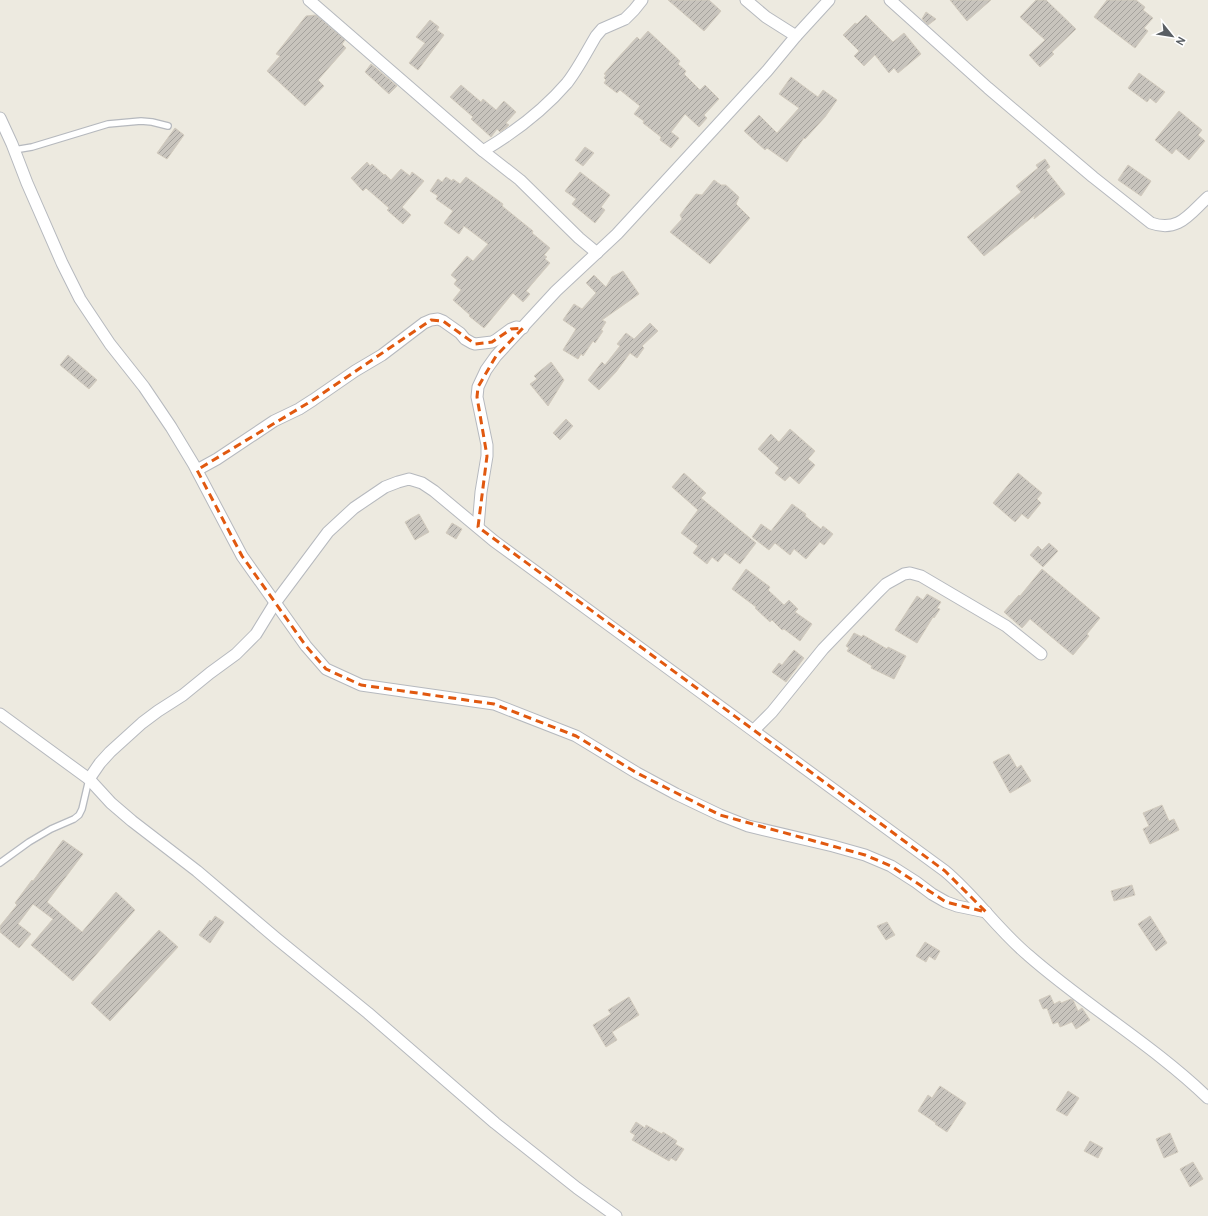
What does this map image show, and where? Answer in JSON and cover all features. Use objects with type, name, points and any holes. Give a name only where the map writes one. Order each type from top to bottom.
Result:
[{"type":"street","points":[[309,0],[483,151],[520,180],[579,238],[598,253]]},
{"type":"street","points":[[483,151],[525,124],[548,103],[567,82],[602,29],[625,19],[642,0]]},
{"type":"street","points":[[746,0],[766,17],[796,36]]},
{"type":"street","points":[[478,527],[481,492],[487,456],[487,445],[477,392],[486,370],[496,356],[556,291],[617,234],[762,77],[796,36],[829,0]]},
{"type":"street","points":[[890,0],[988,88],[1093,177],[1151,223],[1159,226],[1170,226],[1181,223],[1208,196]]},
{"type":"street","points":[[0,118],[62,263],[80,299],[110,344],[144,387],[171,427],[242,556],[306,646],[326,669],[361,685],[494,704],[576,736],[637,773],[720,815],[748,826],[865,855],[891,866],[946,902],[957,906],[986,912]]},
{"type":"street","points":[[196,470],[217,459],[274,421],[299,409],[431,320],[438,319],[460,333],[465,339],[475,344],[492,342],[511,329],[523,328]]},
{"type":"street","points":[[89,779],[100,762],[142,723],[183,695],[236,654],[256,634],[275,603],[328,532],[354,508],[385,488],[409,479],[422,483],[434,491],[494,540],[545,578],[945,871],[958,882],[1027,955],[1064,985],[1187,1078],[1208,1098]]},
{"type":"street","points":[[754,730],[772,712],[823,649],[868,601],[886,584],[904,574],[910,573],[921,576],[991,616],[1041,654]]},
{"type":"street","points":[[0,714],[89,779],[111,803],[132,821],[197,871],[277,939],[368,1013],[495,1123],[577,1188],[616,1216]]},
{"type":"lane","points":[[14,150],[108,124],[141,121],[168,126]]},
{"type":"lane","points":[[0,863],[29,842],[79,815],[82,809],[89,779]]},
{"type":"highlighted area","points":[[431,320],[443,321],[475,344],[492,342],[511,329],[523,328],[496,356],[478,387],[477,397],[487,456],[478,527],[945,871],[986,912],[946,902],[891,866],[865,855],[720,815],[637,773],[576,736],[494,704],[361,685],[326,669],[306,646],[242,556],[197,470],[313,400]]},
{"type":"building","points":[[668,0],[709,0],[721,11],[704,31]]},
{"type":"building","points":[[950,0],[991,0],[967,21]]},
{"type":"building","points":[[1036,0],[1046,0],[1076,29],[1052,52],[1054,54],[1040,67],[1029,55],[1045,40],[1020,17]]},
{"type":"building","points":[[1107,0],[1136,0],[1145,7],[1143,10],[1153,18],[1144,28],[1148,31],[1135,48],[1094,17]]},
{"type":"building","points":[[926,12],[936,19],[928,25],[922,19]]},
{"type":"building","points":[[316,15],[345,40],[342,44],[346,48],[318,80],[324,86],[305,106],[267,71],[280,56],[276,54],[306,16]]},
{"type":"building","points":[[866,15],[893,42],[904,33],[921,54],[898,73],[894,68],[889,73],[875,55],[864,66],[854,56],[859,51],[843,35]]},
{"type":"building","points":[[430,20],[439,27],[437,30],[444,35],[418,70],[409,63],[425,43],[416,37]]},
{"type":"building","points":[[648,31],[680,61],[678,64],[686,71],[684,74],[700,90],[705,85],[719,99],[704,115],[707,118],[699,127],[685,114],[671,132],[679,138],[671,148],[660,140],[661,137],[643,123],[644,121],[634,114],[640,106],[620,90],[617,93],[604,83],[606,80],[604,78],[606,75],[604,74],[615,61],[637,37],[640,40]]},
{"type":"building","points":[[371,64],[397,86],[389,94],[365,72]]},
{"type":"building","points":[[1139,73],[1165,92],[1156,103],[1150,98],[1147,102],[1128,88]]},
{"type":"building","points":[[791,77],[818,97],[823,90],[837,100],[825,117],[805,139],[804,138],[787,162],[767,148],[765,150],[744,131],[759,115],[777,133],[799,108],[779,94]]},
{"type":"building","points":[[461,85],[481,102],[483,99],[496,110],[504,101],[516,112],[506,123],[509,125],[500,132],[497,129],[491,137],[471,119],[473,117],[450,97]]},
{"type":"building","points":[[1179,111],[1202,130],[1198,135],[1205,141],[1189,160],[1176,149],[1172,154],[1155,140]]},
{"type":"building","points":[[175,128],[184,135],[167,159],[157,153]]},
{"type":"building","points":[[585,147],[594,153],[583,166],[575,160]]},
{"type":"building","points":[[1045,159],[1050,167],[1046,170],[1065,194],[1034,219],[1035,215],[984,256],[967,237],[1021,192],[1016,186],[1038,168],[1036,165]]},
{"type":"building","points":[[367,162],[370,166],[372,164],[391,180],[401,169],[410,176],[412,172],[424,181],[402,207],[411,215],[403,224],[387,210],[389,208],[366,188],[363,191],[351,178]]},
{"type":"building","points":[[1128,165],[1151,181],[1141,196],[1118,180]]},
{"type":"building","points":[[580,172],[610,195],[601,207],[605,210],[595,223],[572,204],[576,199],[565,191]]},
{"type":"building","points":[[446,177],[452,181],[453,179],[460,184],[466,177],[503,204],[502,206],[533,231],[532,233],[550,248],[544,255],[547,257],[545,259],[550,263],[526,291],[530,294],[523,302],[513,293],[484,328],[453,300],[461,290],[454,284],[457,280],[451,275],[467,256],[473,261],[488,244],[464,226],[459,234],[444,223],[453,211],[436,199],[438,196],[430,191],[438,179],[442,182]]},
{"type":"building","points":[[714,180],[721,185],[726,185],[739,197],[736,204],[750,218],[710,264],[670,232],[682,219],[680,215],[696,194],[702,195]]},
{"type":"building","points":[[623,271],[639,294],[602,320],[606,322],[601,330],[603,331],[595,343],[593,341],[583,356],[581,354],[578,359],[563,350],[576,329],[563,320],[574,304],[582,309],[596,293],[586,283],[594,275],[606,287],[612,277]]},
{"type":"building","points":[[650,323],[658,331],[642,346],[644,348],[637,358],[630,353],[616,372],[599,390],[588,380],[602,362],[605,365],[620,346],[617,344],[626,333],[634,339]]},
{"type":"building","points":[[68,355],[97,380],[89,389],[60,365]]},
{"type":"building","points":[[551,362],[564,380],[548,406],[530,384],[537,379],[534,376]]},
{"type":"building","points":[[566,419],[573,426],[560,440],[553,433]]},
{"type":"building","points":[[790,429],[815,451],[808,459],[815,465],[799,484],[790,476],[785,481],[775,473],[779,468],[758,449],[771,434],[779,442]]},
{"type":"building","points":[[684,473],[706,493],[701,498],[756,543],[740,564],[725,553],[718,562],[712,557],[707,564],[693,553],[698,546],[681,533],[698,510],[672,487]]},
{"type":"building","points":[[1018,473],[1042,493],[1037,499],[1041,503],[1028,519],[1022,514],[1015,522],[993,503]]},
{"type":"building","points":[[792,504],[806,514],[805,516],[821,529],[823,526],[833,534],[824,545],[820,542],[806,559],[794,549],[790,555],[775,543],[769,550],[752,537],[761,524],[771,531]]},
{"type":"building","points":[[419,514],[429,532],[415,540],[405,522]]},
{"type":"building","points":[[452,523],[462,529],[456,539],[446,533]]},
{"type":"building","points":[[1049,543],[1058,551],[1043,567],[1030,555],[1038,546],[1042,550]]},
{"type":"building","points":[[746,569],[770,587],[768,590],[784,605],[789,600],[798,609],[795,612],[812,624],[800,641],[784,629],[782,630],[772,620],[770,622],[755,608],[756,607],[732,589]]},
{"type":"building","points":[[1042,569],[1100,618],[1087,634],[1089,636],[1073,655],[1030,619],[1022,628],[1004,612],[1019,595],[1020,596]]},
{"type":"building","points":[[927,594],[941,602],[937,608],[940,609],[934,618],[933,617],[917,643],[895,630],[917,596],[923,600]]},
{"type":"building","points":[[854,633],[862,637],[863,635],[887,649],[888,647],[906,656],[894,679],[871,668],[872,666],[847,651],[849,648],[846,646]]},
{"type":"building","points":[[794,650],[804,658],[786,682],[772,672],[779,663],[782,665]]},
{"type":"building","points":[[1009,754],[1017,768],[1021,765],[1031,781],[1010,793],[993,762]]},
{"type":"building","points":[[1162,805],[1169,821],[1174,819],[1179,830],[1150,844],[1143,829],[1149,826],[1143,813]]},
{"type":"building","points":[[63,840],[83,854],[47,902],[82,932],[116,892],[135,910],[73,981],[31,945],[53,919],[33,904],[18,924],[31,934],[19,948],[0,932],[0,926],[17,905],[15,903]]},
{"type":"building","points":[[1132,885],[1135,895],[1114,901],[1111,891]]},
{"type":"building","points":[[215,916],[224,922],[210,943],[199,935],[210,920],[211,922]]},
{"type":"building","points":[[1150,916],[1167,943],[1156,951],[1138,924]]},
{"type":"building","points":[[887,922],[895,935],[886,940],[877,926]]},
{"type":"building","points":[[159,930],[178,947],[110,1021],[91,1003]]},
{"type":"building","points":[[925,942],[940,951],[935,960],[929,956],[926,962],[916,956]]},
{"type":"building","points":[[1050,995],[1054,1004],[1060,1001],[1061,1003],[1071,999],[1073,1000],[1078,1011],[1082,1008],[1090,1020],[1076,1029],[1072,1022],[1060,1027],[1058,1022],[1053,1024],[1047,1008],[1043,1009],[1039,1000]]},
{"type":"building","points":[[629,997],[639,1015],[612,1032],[617,1040],[606,1047],[593,1025],[611,1014],[608,1010]]},
{"type":"building","points":[[940,1086],[966,1103],[947,1132],[918,1111],[928,1095],[932,1098]]},
{"type":"building","points":[[1068,1091],[1079,1098],[1067,1116],[1056,1110]]},
{"type":"building","points":[[636,1122],[645,1128],[646,1125],[662,1134],[663,1132],[677,1141],[675,1144],[684,1149],[676,1161],[671,1158],[669,1161],[632,1140],[635,1135],[630,1132]]},
{"type":"building","points":[[1170,1133],[1178,1152],[1164,1158],[1156,1139]]},
{"type":"building","points":[[1090,1141],[1103,1148],[1098,1158],[1084,1151]]},
{"type":"building","points":[[1193,1162],[1203,1179],[1190,1187],[1180,1169]]}]
